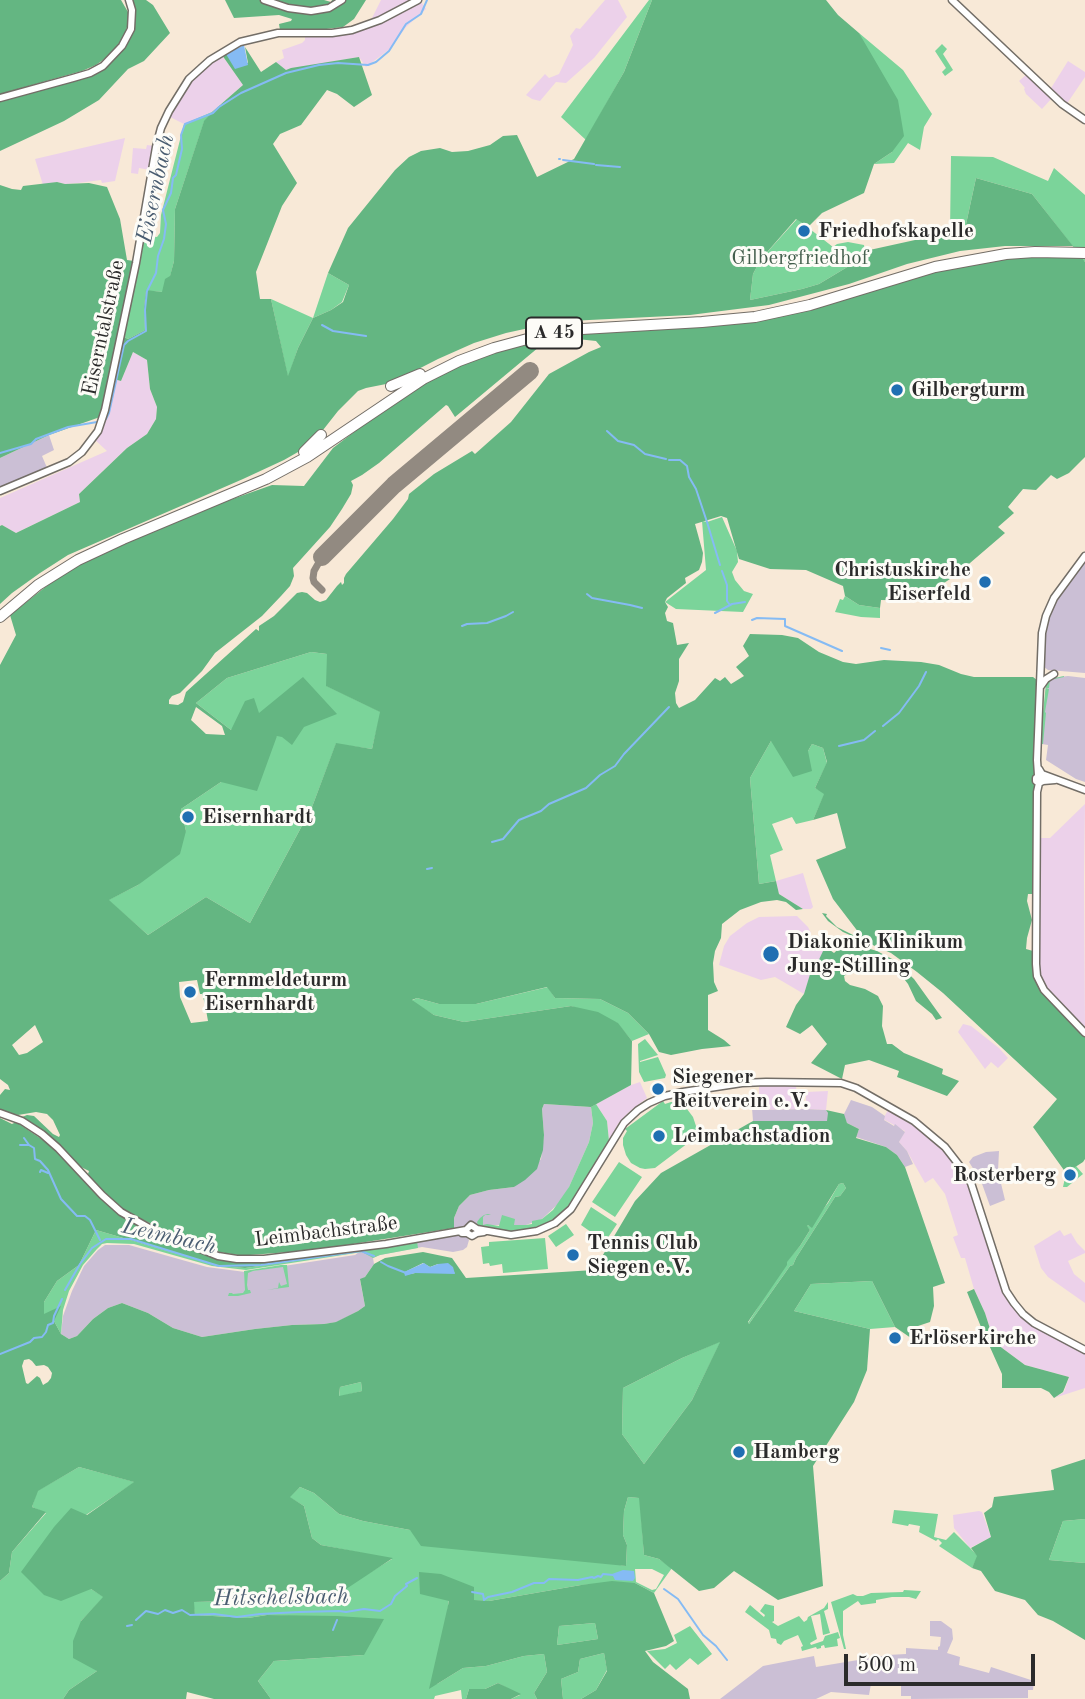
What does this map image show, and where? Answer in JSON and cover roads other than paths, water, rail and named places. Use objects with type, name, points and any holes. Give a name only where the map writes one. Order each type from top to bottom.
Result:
[{"type":"highway","name":"A 45","points":[[174,515],[239,491],[307,457],[403,391],[444,368],[475,354],[521,340],[582,329],[702,322],[751,314],[808,300],[933,262],[1034,247],[1085,250]]},
{"type":"highway","name":"A 45","points":[[0,609],[35,581],[96,548],[263,474],[304,452],[420,374],[473,349],[540,330],[600,322],[751,314]]},
{"type":"highway","points":[[391,386],[420,374]]},
{"type":"highway","points":[[322,455],[350,429]]},
{"type":"highway","points":[[304,452],[321,435]]},
{"type":"highway","points":[[239,491],[281,478]]},
{"type":"highway","name":"A 45","points":[[0,617],[38,585],[96,548]]},
{"type":"main road","points":[[0,97],[90,73],[103,66],[122,46],[131,29],[132,10],[129,0]]},
{"type":"main road","points":[[264,0],[288,8],[311,11],[329,8],[342,0]]},
{"type":"main road","name":"Eiserntalstraße","points":[[0,491],[57,468],[75,458],[93,440],[102,420],[136,263],[156,146],[169,111],[186,84],[210,60],[240,43],[278,33],[332,33],[352,30],[380,20],[418,0]]},
{"type":"main road","points":[[957,1],[1062,104],[1085,120]]},
{"type":"main road","points":[[1085,556],[1059,589],[1046,616],[1042,633],[1037,761],[1041,779],[1037,792],[1036,964],[1037,976],[1044,990],[1085,1032]]},
{"type":"main road","points":[[1040,687],[1054,674]]},
{"type":"main road","points":[[1037,761],[1042,774],[1085,790]]},
{"type":"main road","points":[[1041,779],[1058,780]]},
{"type":"main road","name":"Leimbachstraße","points":[[0,1113],[22,1121],[50,1141],[121,1212],[153,1230],[218,1256],[264,1259],[467,1231],[471,1225],[477,1231],[511,1235],[531,1233],[550,1226],[577,1202],[628,1119],[656,1099],[742,1083],[841,1083],[856,1088],[914,1121],[945,1147],[971,1183],[1006,1291],[1014,1303],[1034,1323],[1085,1350]]},
{"type":"water","points":[[244,45],[248,65],[235,69],[226,54]]},
{"type":"water","points":[[424,1263],[430,1267],[448,1263],[455,1274],[415,1273],[405,1276],[404,1272]]},
{"type":"water","points":[[623,1570],[634,1571],[633,1581],[615,1580],[612,1574]]},
{"type":"waterway","name":"Eisernbach","points":[[106,419],[124,345],[146,331],[147,291],[156,273],[164,239],[166,224],[163,210],[176,175],[185,124],[213,113],[241,93],[286,73],[319,65],[368,65],[376,62],[389,51],[406,24],[421,14],[427,0]]},
{"type":"waterway","points":[[563,160],[594,164]]},
{"type":"waterway","points":[[596,165],[620,167]]},
{"type":"waterway","points":[[322,325],[333,331],[366,336]]},
{"type":"waterway","name":"Eisernbach","points":[[0,453],[31,444],[36,439],[68,427],[97,422]]},
{"type":"waterway","points":[[607,431],[618,441],[634,445],[645,454],[666,459]]},
{"type":"waterway","points":[[669,460],[680,460],[687,466],[720,565]]},
{"type":"waterway","points":[[722,571],[730,605]]},
{"type":"waterway","points":[[587,594],[592,598],[642,608]]},
{"type":"waterway","points":[[715,613],[732,604],[745,602]]},
{"type":"waterway","points":[[462,626],[487,623],[513,612]]},
{"type":"waterway","points":[[752,620],[785,619],[785,626],[842,651]]},
{"type":"waterway","points":[[881,648],[890,650]]},
{"type":"waterway","points":[[883,726],[899,713],[926,672]]},
{"type":"waterway","points":[[492,842],[503,839],[519,820],[586,788],[615,766],[669,707]]},
{"type":"waterway","points":[[839,746],[864,740],[875,731]]},
{"type":"waterway","points":[[427,869],[432,868]]},
{"type":"waterway","points":[[24,1138],[34,1148],[35,1159],[48,1170],[61,1199],[77,1216],[85,1216],[90,1220],[100,1240]]},
{"type":"waterway","points":[[20,1145],[29,1145]]},
{"type":"waterway","points":[[40,1172],[41,1170],[48,1173]]},
{"type":"waterway","name":"Leimbach","points":[[65,1290],[92,1248],[106,1239],[131,1239],[219,1266],[261,1265],[361,1251],[374,1256]]},
{"type":"waterway","name":"Leimbach","points":[[381,1262],[406,1273]]},
{"type":"waterway","name":"Leimbach","points":[[0,1354],[42,1337],[48,1325],[53,1323],[62,1299]]},
{"type":"waterway","name":"Hitschelsbach","points":[[472,1592],[483,1594],[484,1600],[534,1583],[544,1583],[549,1579],[578,1580],[601,1577],[603,1574],[613,1575]]},
{"type":"waterway","name":"Hitschelsbach","points":[[136,1620],[146,1611],[158,1614],[165,1610],[173,1613],[182,1610],[190,1615],[237,1617],[364,1609],[380,1611],[391,1604],[406,1584],[417,1578]]},
{"type":"waterway","name":"Hitschelsbach","points":[[664,1589],[678,1599],[703,1635],[727,1660]]},
{"type":"waterway","points":[[333,1630],[337,1620]]},
{"type":"waterway","points":[[127,1626],[132,1625]]},
{"type":"place","name":"Friedhofskapelle","points":[[804,231]]},
{"type":"place","name":"Gilbergturm","points":[[897,390]]},
{"type":"place","name":"Christuskirche Eiserfeld","points":[[985,582]]},
{"type":"place","name":"Eisernhardt","points":[[188,817]]},
{"type":"place","name":"Diakonie Klinikum Jung-Stilling","points":[[771,954]]},
{"type":"place","name":"Fernmeldeturm Eisernhardt","points":[[190,992]]},
{"type":"place","name":"Siegener Reitverein e.V.","points":[[658,1089]]},
{"type":"place","name":"Leimbachstadion","points":[[659,1136]]},
{"type":"place","name":"Rosterberg","points":[[1070,1175]]},
{"type":"place","name":"Tennis Club Siegen e.V.","points":[[573,1255]]},
{"type":"place","name":"Erlöserkirche","points":[[895,1338]]},
{"type":"place","name":"Hamberg","points":[[739,1452]]},
{"type":"park label","name":"Gilbergfriedhof","points":[[800,258]]}]
